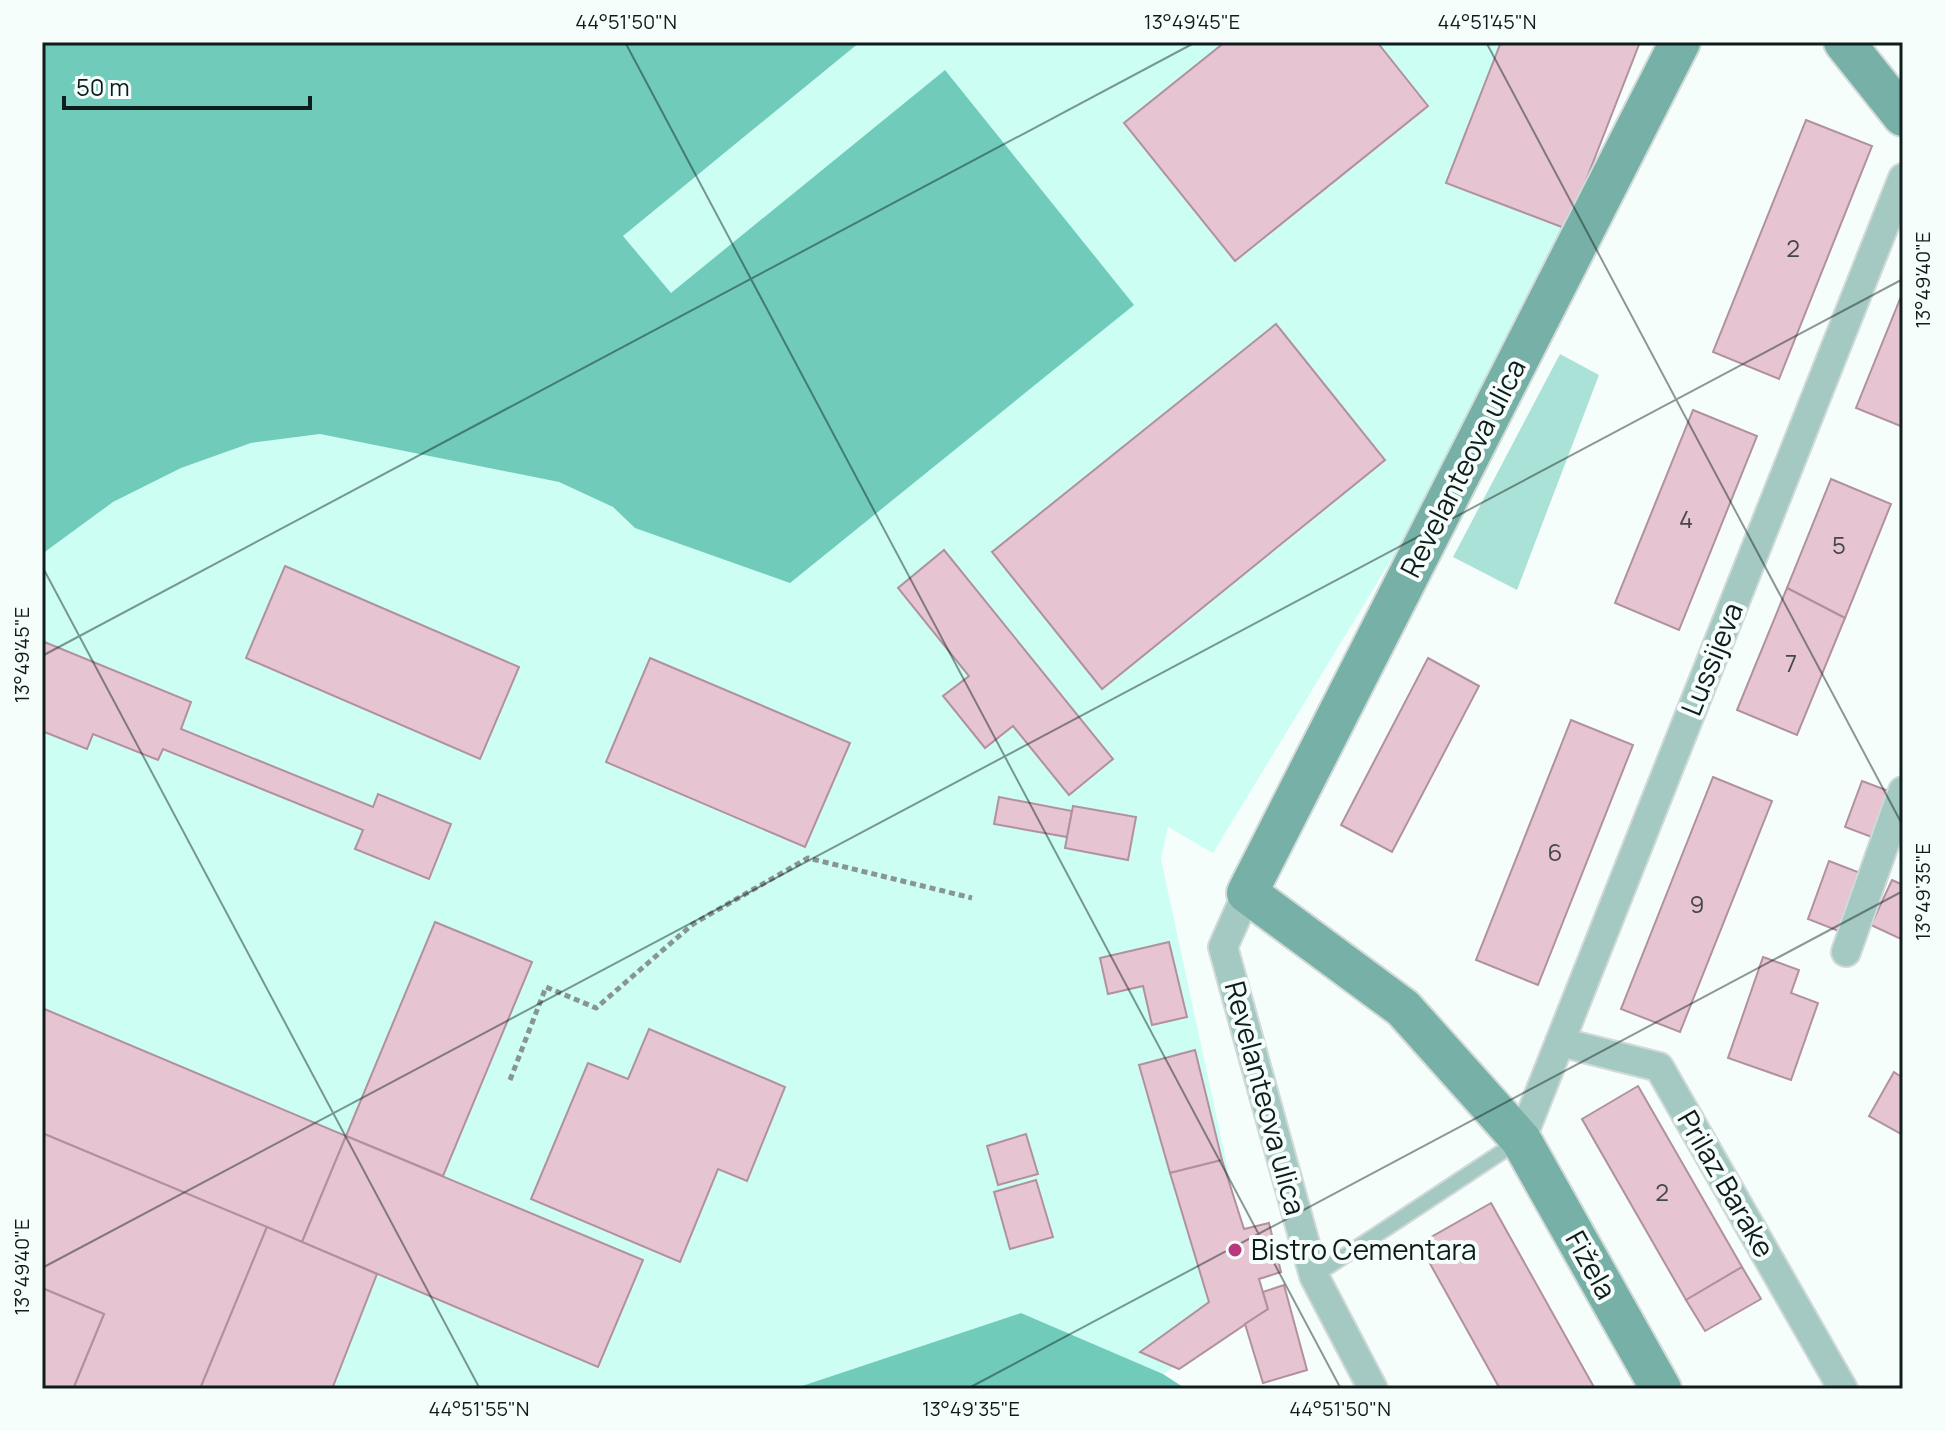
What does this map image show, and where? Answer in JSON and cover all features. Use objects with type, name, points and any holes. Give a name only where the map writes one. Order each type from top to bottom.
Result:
[{"type":"main road","name":"Revelanteova ulica","points":[[1247,893],[1680,42]]},
{"type":"main road","points":[[1844,42],[1903,116]]},
{"type":"main road","points":[[1247,893],[1403,1008],[1521,1140]]},
{"type":"main road","name":"Fižela","points":[[1521,1140],[1661,1389]]},
{"type":"street","name":"Lussijeva","points":[[1521,1140],[1903,178]]},
{"type":"street","points":[[1846,952],[1903,791]]},
{"type":"street","name":"Revelanteova ulica","points":[[1247,893],[1223,947],[1314,1276],[1373,1389]]},
{"type":"street","name":"Prilaz Barake","points":[[1560,1042],[1659,1067],[1843,1389]]},
{"type":"lane","points":[[1314,1276],[1521,1140]]},
{"type":"path","points":[[510,1080],[546,987],[596,1008],[693,924],[808,858],[972,898]]},
{"type":"shaded area","points":[[42,42],[860,42],[623,236],[671,293],[945,70],[1134,305],[790,583],[635,528],[613,507],[559,482],[320,434],[251,443],[181,468],[113,502],[42,554]]},
{"type":"shaded area","points":[[860,42],[1638,42],[1504,374],[1213,853],[1168,827],[1161,859],[1258,1309],[1163,1374],[1021,1313],[793,1389],[42,1389],[42,554],[113,502],[181,468],[251,443],[320,434],[559,482],[613,507],[635,528],[945,70],[671,294],[623,236]]},
{"type":"shaded area","points":[[1560,354],[1599,375],[1517,590],[1453,557]]},
{"type":"shaded area","points":[[1021,1313],[1163,1374],[1186,1389],[793,1389]]},
{"type":"building","points":[[1225,42],[1377,42],[1428,106],[1235,261],[1124,123]]},
{"type":"building","points":[[1501,42],[1640,42],[1567,229],[1446,183]]},
{"type":"building","points":[[1806,120],[1872,146],[1779,379],[1713,352]]},
{"type":"building","points":[[1900,299],[1903,301],[1903,427],[1856,408]]},
{"type":"building","points":[[1276,324],[1385,460],[1102,689],[992,552]]},
{"type":"building","points":[[1693,410],[1757,436],[1679,630],[1615,603]]},
{"type":"building","points":[[1831,479],[1891,504],[1845,618],[1787,588]]},
{"type":"building","points":[[944,550],[1113,759],[1069,795],[1013,726],[985,748],[943,696],[969,676],[898,588]]},
{"type":"building","points":[[285,566],[519,667],[480,759],[246,658]]},
{"type":"building","points":[[1787,588],[1845,618],[1797,735],[1737,710]]},
{"type":"building","points":[[42,641],[191,702],[181,729],[373,807],[378,794],[451,824],[429,879],[355,849],[363,830],[163,749],[158,760],[93,734],[87,749],[42,731]]},
{"type":"building","points":[[650,658],[850,743],[805,847],[606,762]]},
{"type":"building","points":[[1428,658],[1479,686],[1392,852],[1341,825]]},
{"type":"building","points":[[1571,720],[1633,745],[1538,985],[1476,960]]},
{"type":"building","points":[[1713,777],[1772,801],[1680,1032],[1621,1009]]},
{"type":"building","points":[[1862,781],[1894,793],[1877,839],[1845,827]]},
{"type":"building","points":[[999,797],[1072,811],[1067,837],[994,824]]},
{"type":"building","points":[[1073,806],[1136,817],[1128,860],[1065,848]]},
{"type":"building","points":[[1829,861],[1863,874],[1841,932],[1808,919]]},
{"type":"building","points":[[1892,880],[1903,885],[1903,940],[1871,925]]},
{"type":"building","points":[[435,922],[532,962],[443,1176],[346,1136]]},
{"type":"building","points":[[1169,942],[1187,1017],[1152,1025],[1143,986],[1108,994],[1100,958]]},
{"type":"building","points":[[1763,957],[1799,970],[1791,993],[1818,1003],[1791,1080],[1728,1058]]},
{"type":"building","points":[[42,1008],[346,1136],[302,1242],[42,1133]]},
{"type":"building","points":[[649,1029],[785,1087],[747,1181],[718,1169],[680,1262],[531,1199],[588,1063],[628,1079]]},
{"type":"building","points":[[1195,1050],[1222,1160],[1170,1173],[1139,1065]]},
{"type":"building","points":[[1894,1072],[1903,1078],[1903,1135],[1869,1116]]},
{"type":"building","points":[[1638,1086],[1742,1267],[1686,1300],[1582,1119]]},
{"type":"building","points":[[42,1133],[267,1227],[200,1389],[73,1389],[104,1314],[42,1288]]},
{"type":"building","points":[[1026,1134],[1038,1174],[998,1185],[987,1146]]},
{"type":"building","points":[[346,1136],[643,1260],[598,1367],[302,1242]]},
{"type":"building","name":"Bistro Cementara","points":[[1222,1160],[1244,1229],[1269,1223],[1281,1272],[1259,1279],[1268,1309],[1179,1369],[1140,1352],[1209,1302],[1170,1173]]},
{"type":"building","points":[[1036,1180],[1053,1237],[1010,1249],[994,1192]]},
{"type":"building","points":[[1491,1203],[1595,1389],[1500,1389],[1419,1244]]},
{"type":"building","points":[[267,1227],[377,1274],[332,1389],[200,1389]]},
{"type":"building","points":[[1742,1267],[1761,1299],[1705,1331],[1686,1300]]},
{"type":"building","points":[[1284,1285],[1307,1370],[1263,1383],[1245,1324],[1268,1309],[1263,1292]]},
{"type":"building","points":[[42,1288],[104,1314],[73,1389],[42,1389]]},
{"type":"place","name":"Bistro Cementara","points":[[1235,1250]]}]
